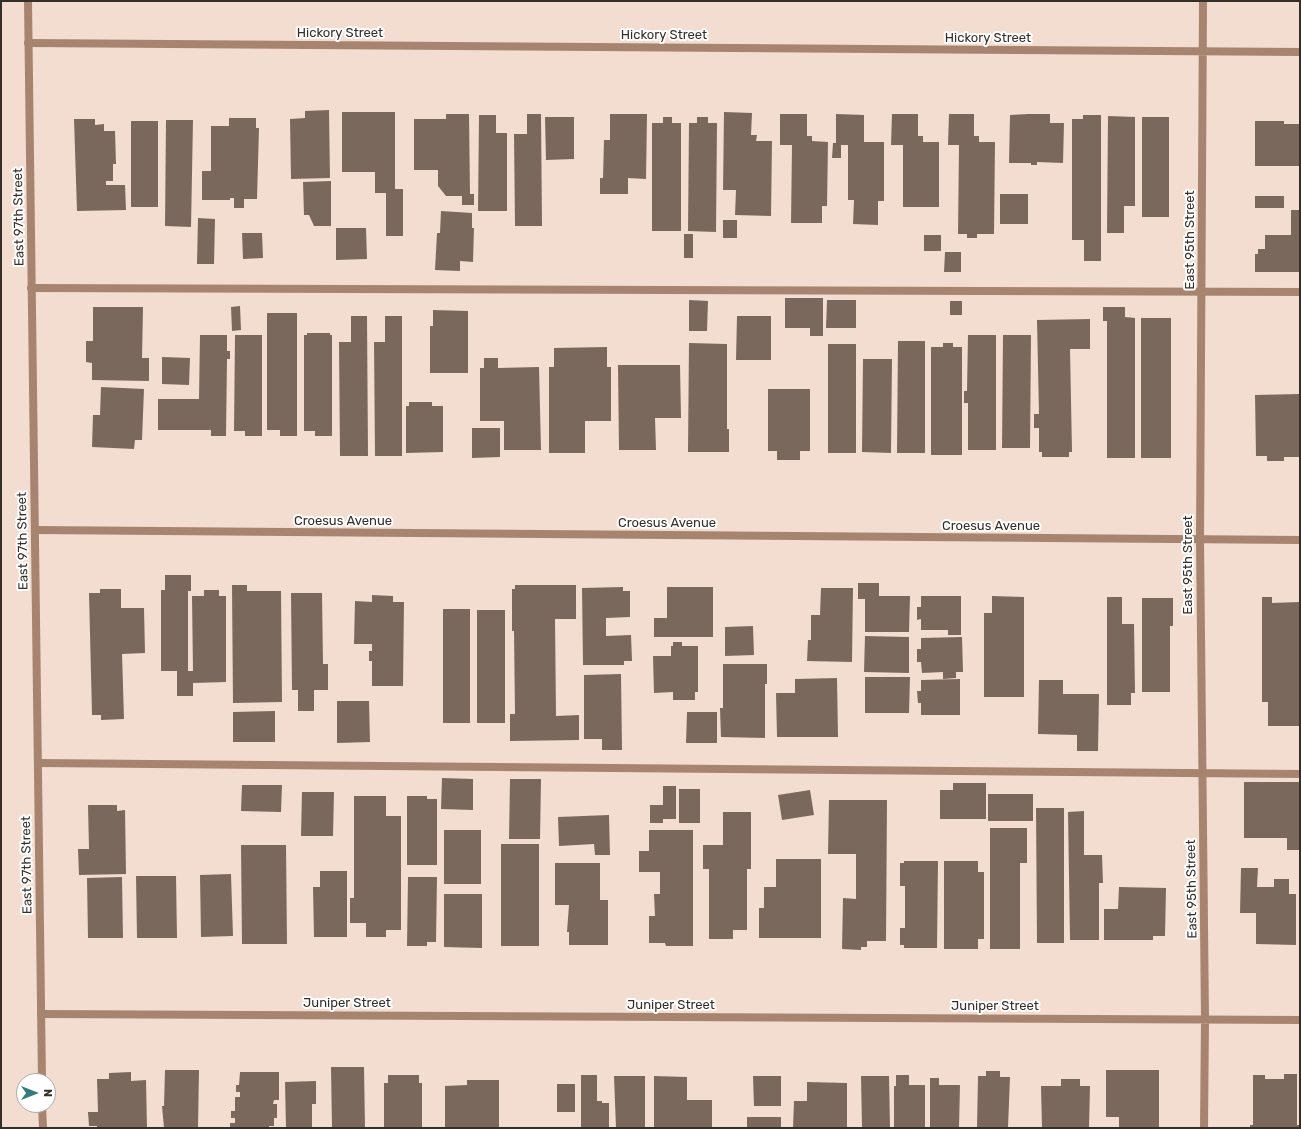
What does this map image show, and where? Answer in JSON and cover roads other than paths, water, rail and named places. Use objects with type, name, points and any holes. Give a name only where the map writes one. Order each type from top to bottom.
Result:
[{"type":"street","name":"East 97th Street","points":[[28,1],[42,1073]]},
{"type":"street","name":"East 95th Street","points":[[1203,1],[1200,540],[1205,1019],[1204,1128]]},
{"type":"street","name":"Hickory Street","points":[[28,43],[1300,52]]},
{"type":"street","points":[[32,288],[1300,292]]},
{"type":"street","name":"Croesus Avenue","points":[[34,530],[1300,540]]},
{"type":"street","points":[[38,763],[1300,774]]},
{"type":"street","name":"Juniper Street","points":[[41,1014],[1300,1020]]},
{"type":"street","points":[[42,1113],[43,1128]]}]
